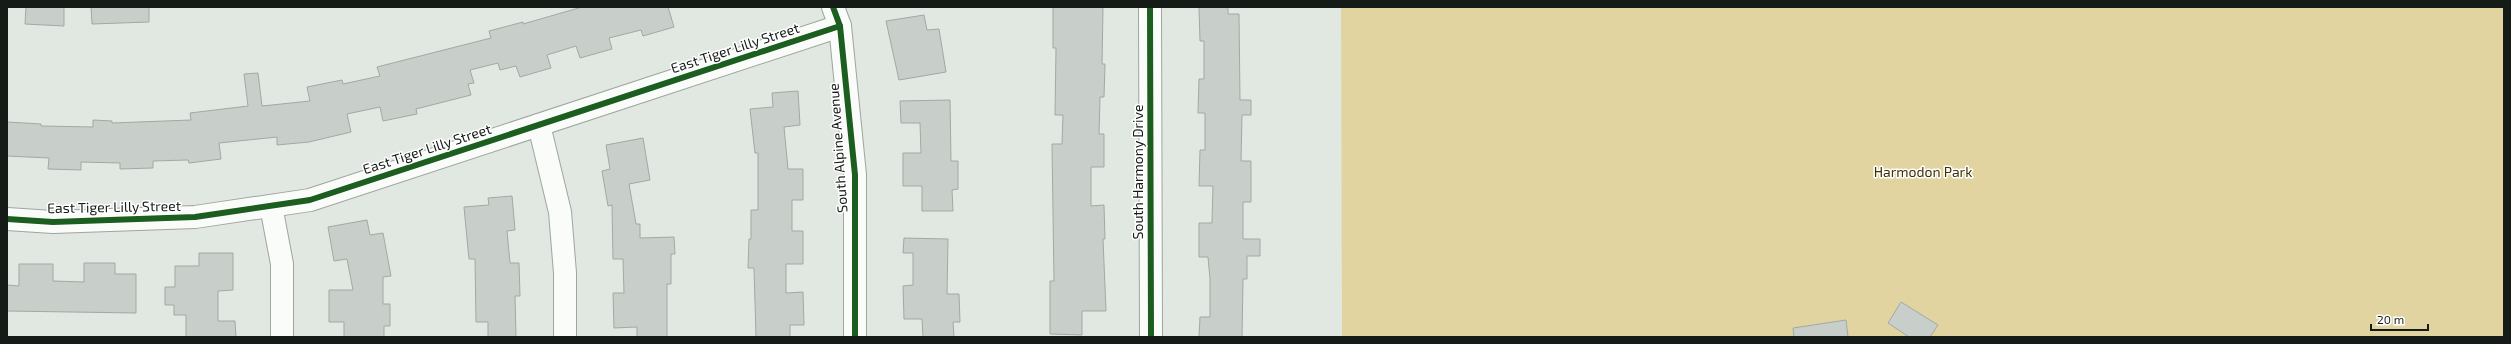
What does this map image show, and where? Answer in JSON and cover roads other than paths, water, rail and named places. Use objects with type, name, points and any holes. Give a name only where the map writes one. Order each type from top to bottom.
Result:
[{"type":"street","name":"South Harmony Drive","points":[[1150,7],[1151,337]]},
{"type":"street","name":"East Tiger Lilly Street","points":[[7,218],[53,222],[195,217],[310,200],[539,125],[837,17]]},
{"type":"street","name":"South Alpine Avenue","points":[[837,17],[855,176],[855,337]]},
{"type":"street","points":[[539,125],[560,212],[565,273],[565,337]]},
{"type":"street","points":[[271,206],[282,264],[282,337]]},
{"type":"park label","name":"Harmodon Park","points":[[1923,172]]}]
